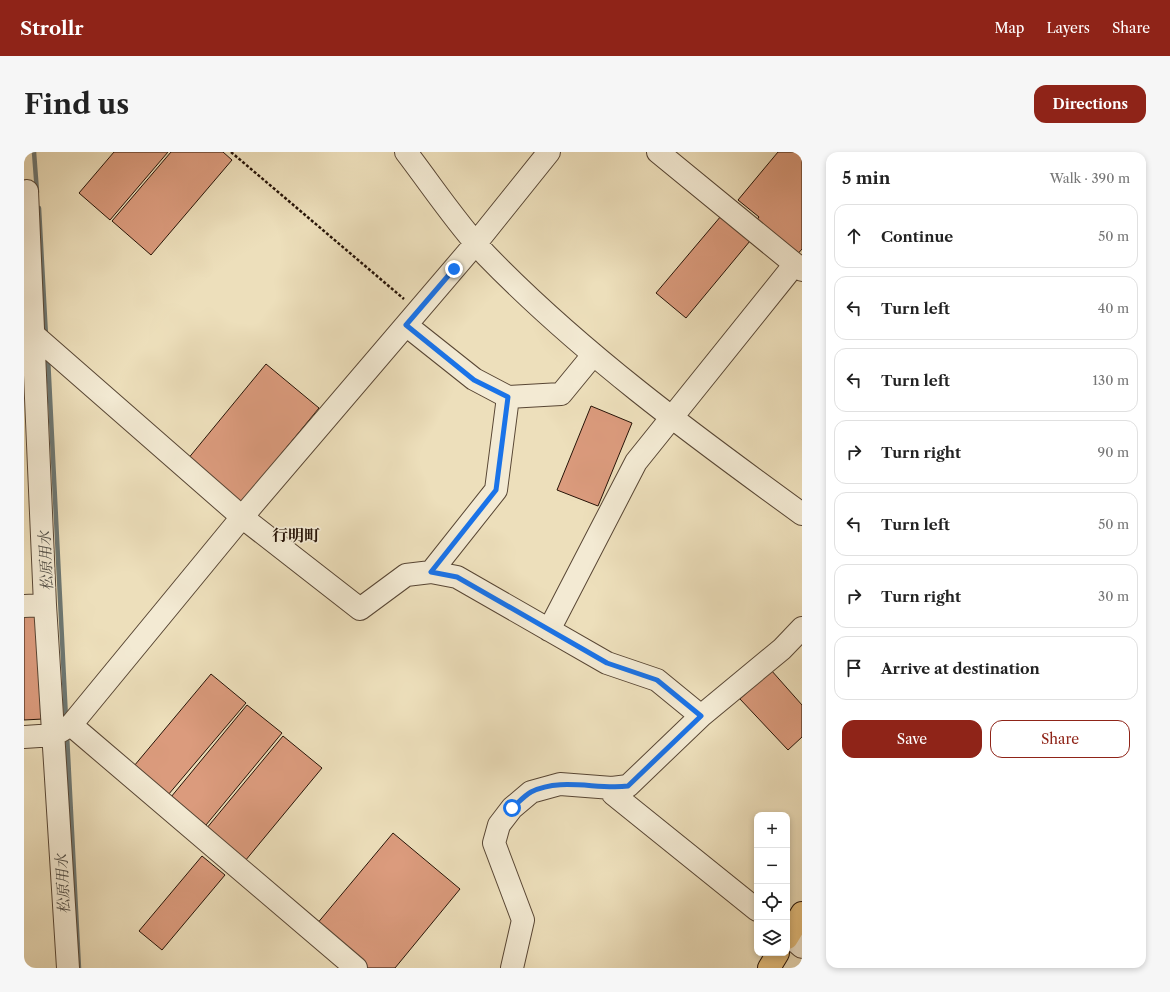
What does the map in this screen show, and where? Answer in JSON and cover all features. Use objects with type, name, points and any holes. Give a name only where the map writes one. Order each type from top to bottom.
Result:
[{"type":"main road","points":[[790,939],[802,913]]},
{"type":"main road","points":[[769,968],[778,956]]},
{"type":"street","points":[[406,152],[476,243],[593,355],[802,514]]},
{"type":"street","points":[[24,736],[61,731],[476,243],[549,152]]},
{"type":"street","points":[[549,630],[636,462],[672,416],[798,267],[658,152]]},
{"type":"street","points":[[27,191],[37,339],[35,606],[61,731],[68,968]]},
{"type":"street","points":[[412,318],[474,380],[508,397],[561,394],[593,355]]},
{"type":"street","points":[[37,339],[242,517],[360,609],[406,575],[431,572],[457,577],[607,663],[657,680],[701,716]]},
{"type":"street","points":[[431,572],[496,490],[508,397]]},
{"type":"street","points":[[512,968],[523,920],[494,843],[499,825],[512,808],[531,792],[560,784],[612,788],[628,786],[701,716],[782,649],[802,628]]},
{"type":"street","points":[[61,731],[356,968]]},
{"type":"street","points":[[612,788],[613,794],[754,908]]},
{"type":"path","points":[[231,152],[412,318]]},
{"type":"building","points":[[114,152],[168,152],[110,220],[79,193]]},
{"type":"building","points":[[171,152],[223,152],[232,160],[151,255],[112,221]]},
{"type":"building","points":[[778,152],[802,152],[802,249],[795,257],[754,223],[759,217],[738,200]]},
{"type":"building","points":[[721,216],[750,241],[686,318],[656,293]]},
{"type":"building","points":[[266,364],[319,408],[240,504],[187,460]]},
{"type":"building","points":[[591,406],[632,423],[598,506],[557,490]]},
{"type":"building","points":[[37,611],[43,719],[24,720],[24,612]]},
{"type":"building","points":[[771,670],[802,705],[802,737],[788,750],[740,699]]},
{"type":"building","points":[[211,674],[246,703],[168,795],[134,766]]},
{"type":"building","points":[[247,705],[282,733],[206,825],[171,797]]},
{"type":"building","points":[[283,736],[322,768],[245,861],[206,829]]},
{"type":"building","points":[[393,833],[460,889],[395,968],[368,968],[316,925]]},
{"type":"building","points":[[202,856],[225,875],[162,950],[139,931]]},
{"type":"waterway","name":"松原用水","points":[[34,152],[37,192]]},
{"type":"waterway","name":"松原用水","points":[[39,208],[46,336]]},
{"type":"waterway","name":"松原用水","points":[[48,357],[66,719]]},
{"type":"waterway","name":"松原用水","points":[[67,735],[79,968]]},
{"type":"district","name":"行明町","points":[[296,535]]},
{"type":"route","points":[[454,269],[406,325],[474,380],[508,397],[496,490],[431,572],[457,577],[607,663],[657,680],[701,716],[628,786],[612,788],[560,784],[531,792],[512,808]]}]
